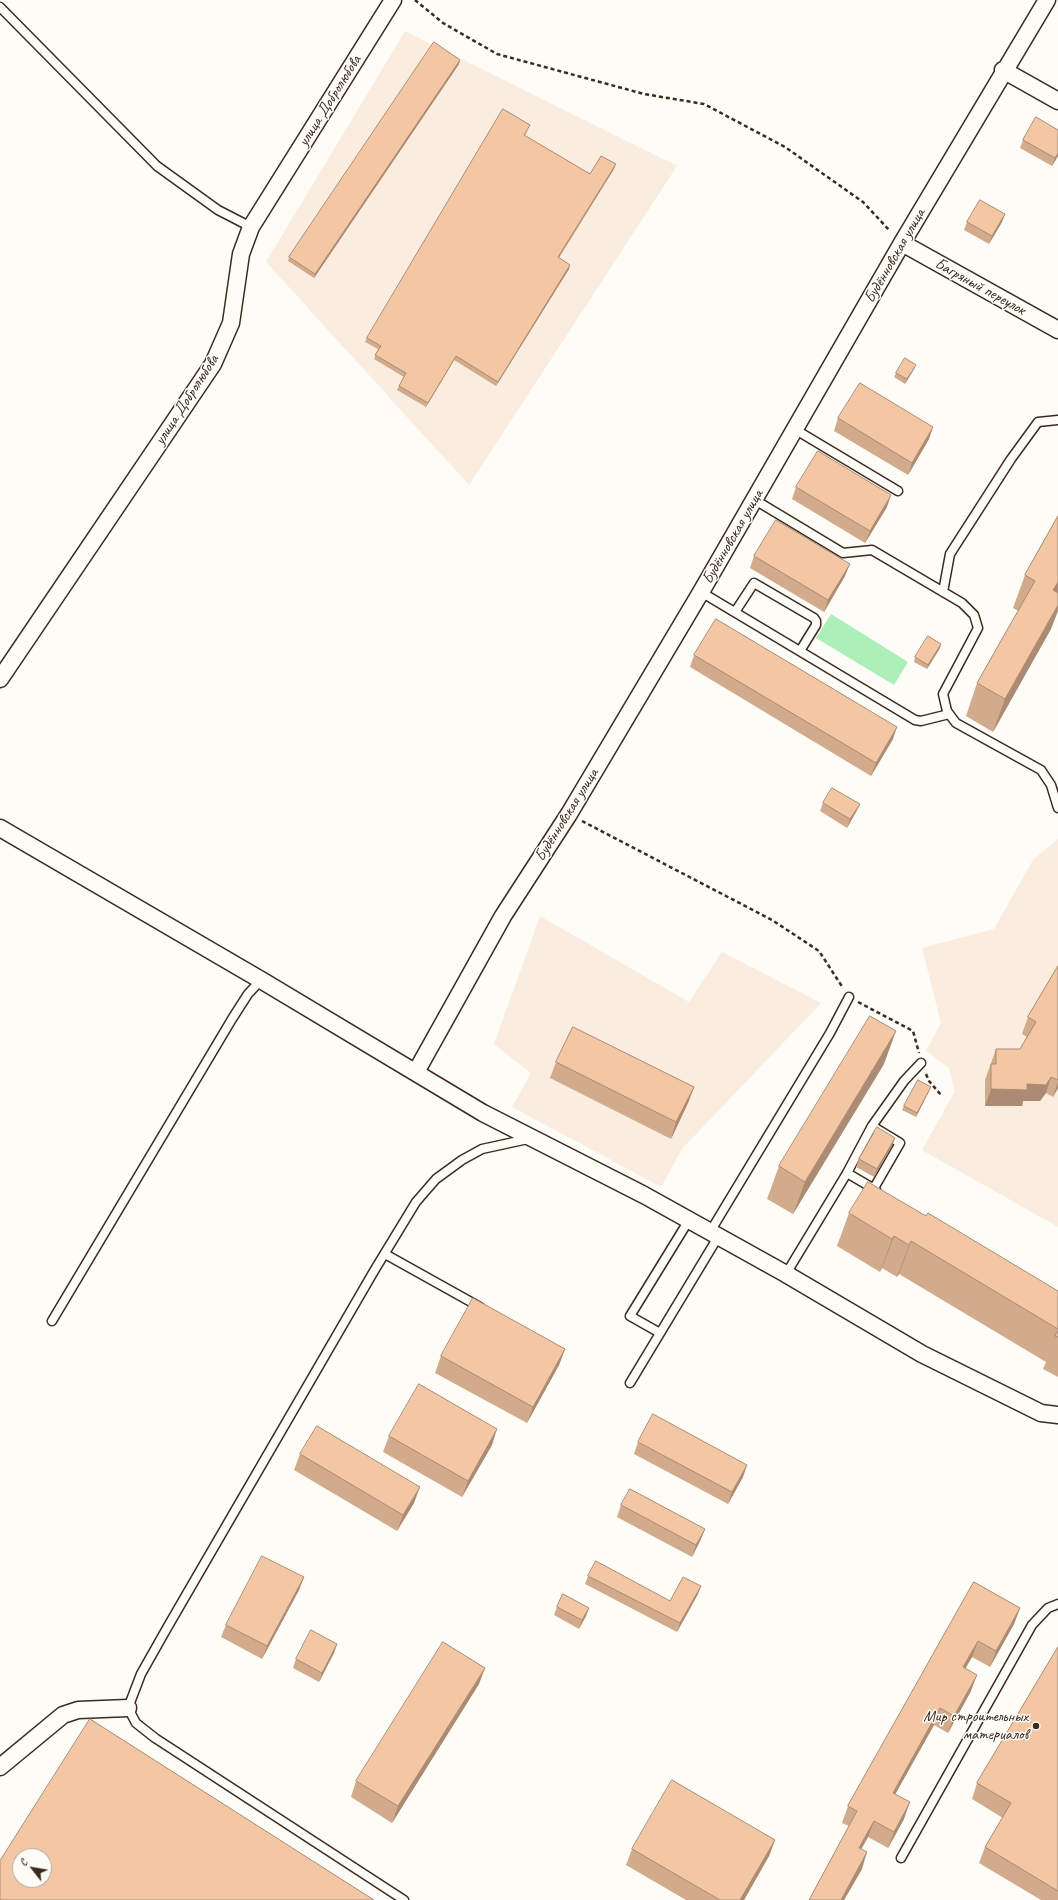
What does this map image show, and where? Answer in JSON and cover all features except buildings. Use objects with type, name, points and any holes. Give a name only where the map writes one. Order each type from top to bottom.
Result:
[{"type":"street","name":"Будённовская улица","points":[[416,1072],[503,916],[569,814],[701,592],[796,430],[902,243],[1003,70],[1046,0]]},
{"type":"street","name":"улица Добролюбова","points":[[0,679],[213,364],[231,323],[241,254],[251,227],[388,3]]},
{"type":"street","points":[[1003,70],[1058,101]]},
{"type":"street","name":"Багряный переулок","points":[[902,243],[1058,330]]},
{"type":"street","points":[[0,828],[261,980],[483,1113],[689,1220],[786,1274],[922,1354],[1041,1413],[1058,1415]]},
{"type":"street","points":[[0,1767],[62,1715],[78,1710],[128,1708]]},
{"type":"lane","points":[[0,7],[156,166],[218,210],[251,227]]},
{"type":"lane","points":[[943,592],[950,554],[1011,459],[1038,422],[1058,420]]},
{"type":"lane","points":[[796,430],[898,491]]},
{"type":"lane","points":[[755,500],[843,553],[872,550],[962,603],[974,615],[978,628],[943,694],[949,714],[956,722],[1041,770],[1051,785],[1058,808]]},
{"type":"lane","points":[[735,612],[754,584],[814,618],[816,625],[800,651]]},
{"type":"lane","points":[[701,592],[915,720],[921,721],[949,714]]},
{"type":"lane","points":[[52,1321],[232,1019],[248,994],[261,980]]},
{"type":"lane","points":[[630,1383],[660,1333],[714,1234],[830,1033],[849,997]]},
{"type":"lane","points":[[786,1274],[847,1173],[872,1126],[904,1080],[921,1063]]},
{"type":"lane","points":[[847,1173],[878,1190],[900,1143],[872,1126]]},
{"type":"lane","points":[[404,1900],[155,1738],[136,1723],[128,1708],[141,1674],[167,1628],[416,1202],[436,1179],[462,1160],[482,1149],[533,1138]]},
{"type":"lane","points":[[660,1333],[630,1316],[689,1220]]},
{"type":"lane","points":[[385,1254],[488,1312]]},
{"type":"lane","points":[[902,1858],[1032,1625],[1048,1608],[1058,1604]]},
{"type":"path","points":[[415,0],[442,23],[498,54],[644,94],[704,104],[785,147],[863,202],[902,243]]},
{"type":"path","points":[[569,814],[779,925],[819,951],[849,997],[914,1031],[921,1063],[929,1081],[941,1095]]},
{"type":"shaded area","points":[[405,31],[677,166],[469,485],[266,262]]},
{"type":"shaded area","points":[[1058,839],[1058,1227],[922,1150],[955,1091],[949,1068],[926,1051],[941,1023],[922,948],[994,929],[1033,860]]},
{"type":"shaded area","points":[[540,916],[689,1002],[722,952],[821,1003],[682,1149],[661,1187],[512,1107],[531,1073],[494,1044]]},
{"type":"green space","points":[[831,614],[908,662],[894,685],[816,638]]},
{"type":"place","name":"Мир строительных материалов","points":[[1036,1726]]}]
